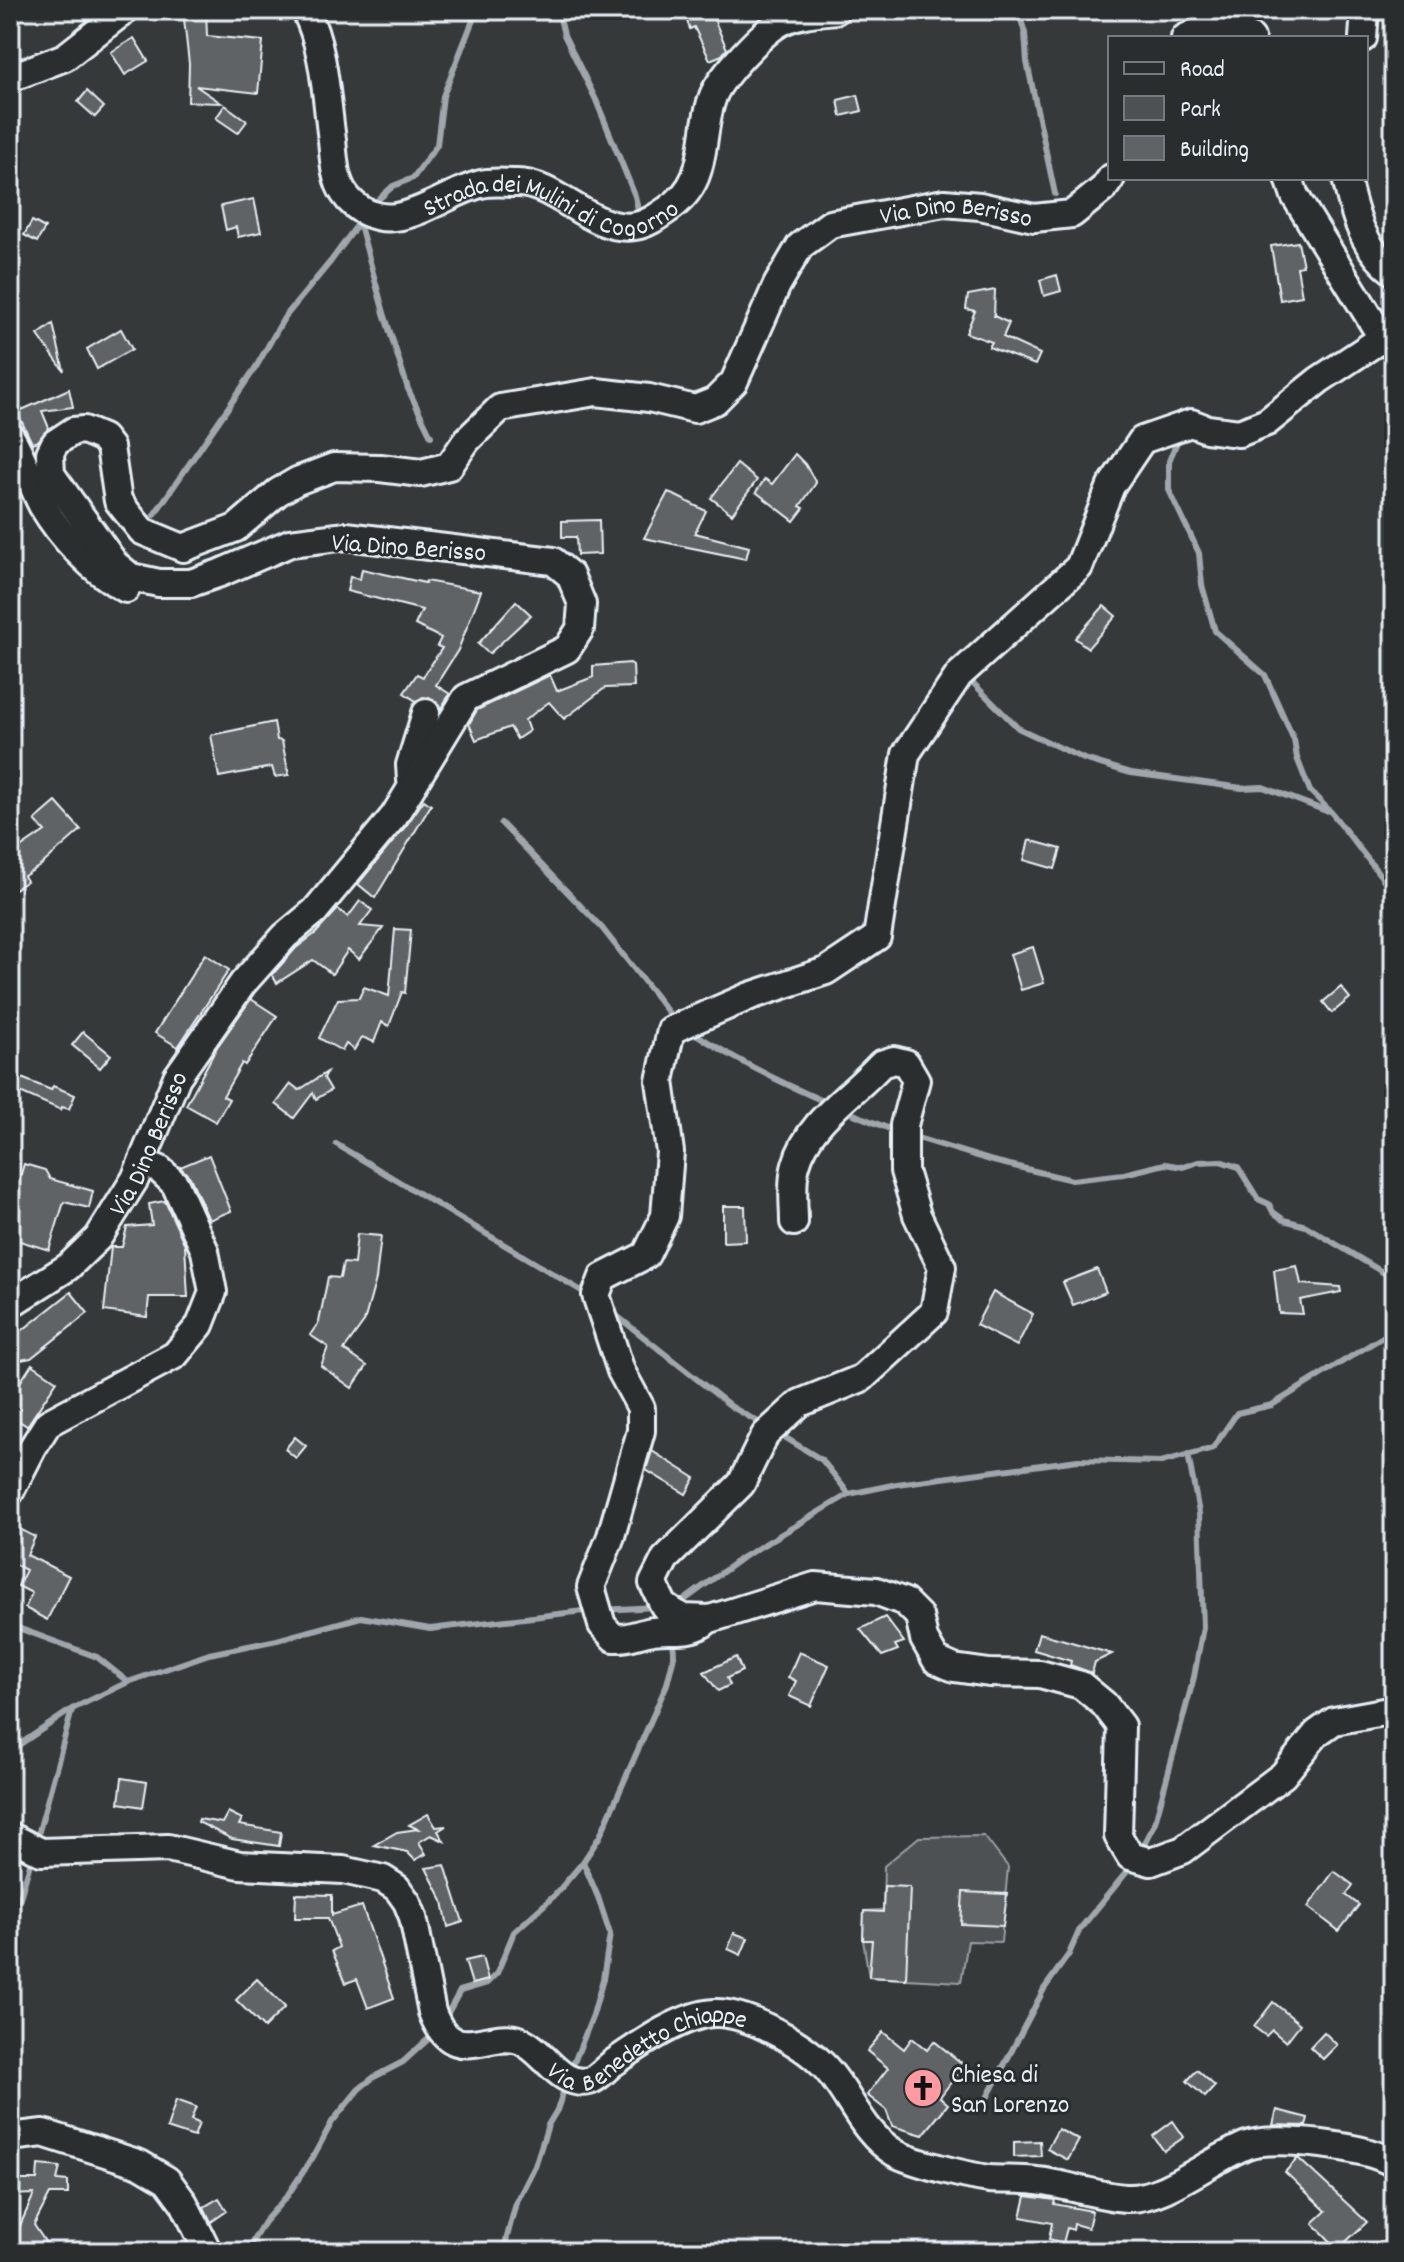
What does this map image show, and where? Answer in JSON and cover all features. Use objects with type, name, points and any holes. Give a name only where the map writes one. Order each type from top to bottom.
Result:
[{"type":"street","points":[[10,78],[65,57],[125,10]]},
{"type":"street","name":"Strada dei Mulini di Cogorno","points":[[305,10],[313,26],[321,66],[336,176],[344,193],[358,209],[375,216],[396,217],[482,183],[523,183],[568,201],[600,222],[632,226],[649,221],[671,208],[693,185],[714,95],[732,69],[780,22],[803,13],[836,10]]},
{"type":"street","points":[[1363,36],[1365,10]]},
{"type":"street","points":[[1189,36],[1218,27],[1236,30],[1247,36]]},
{"type":"street","name":"Via Dino Berisso","points":[[10,1304],[68,1267],[98,1238],[135,1179],[177,1077],[243,983],[285,936],[315,911],[394,816],[466,698],[567,649],[580,629],[582,604],[570,575],[553,561],[346,536],[290,543],[191,583],[159,583],[131,577],[115,564],[51,474],[50,453],[63,436],[84,430],[103,438],[110,447],[118,501],[142,531],[183,548],[236,528],[288,486],[334,467],[421,473],[449,466],[467,440],[500,408],[596,392],[649,398],[695,409],[715,401],[734,382],[777,285],[800,246],[830,224],[944,203],[980,206],[1034,218],[1072,214],[1110,180]]},
{"type":"street","points":[[1290,180],[1295,196],[1375,326],[1389,343],[1319,380],[1267,422],[1239,433],[1207,429],[1191,423],[1142,440],[1111,486],[1079,567],[959,675],[906,754],[877,937],[826,971],[750,996],[671,1030],[660,1081],[670,1152],[665,1216],[646,1255],[603,1277],[596,1295],[621,1371],[641,1408],[641,1431],[611,1536],[591,1587],[602,1625],[614,1638],[629,1639],[652,1631],[694,1630],[710,1619],[815,1586],[876,1591],[905,1602],[919,1616],[924,1639],[936,1660],[954,1668],[989,1673],[1040,1674],[1081,1685],[1104,1704],[1121,1726],[1118,1836],[1130,1856],[1151,1862],[1183,1850],[1229,1817],[1283,1775],[1317,1733],[1334,1721],[1394,1710]]},
{"type":"street","points":[[1346,180],[1352,207],[1365,242],[1394,272]]},
{"type":"street","points":[[10,436],[21,453],[43,507],[87,562],[114,583],[158,600],[178,593],[191,583]]},
{"type":"street","points":[[411,788],[410,765],[426,713]]},
{"type":"street","points":[[710,1619],[683,1618],[664,1606],[653,1583],[665,1559],[741,1484],[765,1435],[800,1403],[862,1378],[934,1312],[942,1267],[917,1215],[904,1171],[904,1125],[916,1080],[906,1063],[894,1060],[881,1064],[823,1119],[803,1148],[795,1168],[794,1222]]},
{"type":"street","points":[[10,1492],[48,1423],[175,1355],[200,1325],[213,1292],[205,1251],[175,1184],[159,1169],[142,1163]]},
{"type":"street","name":"Via Benedetto Chiappe","points":[[10,1836],[41,1852],[168,1848],[240,1865],[343,1870],[383,1879],[397,1888],[407,1902],[413,1917],[432,2012],[437,2025],[458,2042],[471,2044],[515,2039],[534,2047],[558,2072],[580,2081],[593,2081],[648,2040],[688,2019],[716,2013],[743,2018],[786,2038],[823,2065],[860,2120],[895,2153],[986,2178],[1038,2181],[1105,2196],[1138,2198],[1251,2143],[1315,2142],[1349,2147],[1394,2164]]},
{"type":"street","points":[[10,2137],[43,2133],[140,2164],[167,2180],[184,2203],[208,2252]]},
{"type":"green space","points":[[984,1836],[1008,1867],[1001,1942],[968,1941],[961,1982],[869,1977],[863,1940],[864,1911],[883,1910],[884,1866],[919,1837]]},
{"type":"building","points":[[183,10],[206,10],[207,36],[263,41],[258,93],[196,86],[221,103],[188,102],[189,64]]},
{"type":"building","points":[[683,10],[726,10],[713,17],[727,49],[722,55],[710,60],[694,27],[690,29]]},
{"type":"building","points":[[134,38],[148,61],[125,75],[111,52]]},
{"type":"building","points":[[87,91],[104,107],[95,117],[78,102]]},
{"type":"building","points":[[858,95],[862,111],[841,116],[838,100]]},
{"type":"building","points":[[225,105],[247,121],[238,133],[216,118]]},
{"type":"building","points":[[254,199],[261,232],[238,237],[236,227],[226,230],[221,206]]},
{"type":"building","points":[[32,221],[45,228],[37,242],[24,235]]},
{"type":"building","points":[[1298,242],[1303,266],[1297,267],[1302,296],[1280,300],[1271,246]]},
{"type":"building","points":[[1057,275],[1061,291],[1044,296],[1040,280]]},
{"type":"building","points":[[995,290],[994,316],[1009,323],[1003,337],[1040,354],[1035,365],[989,347],[992,342],[966,333],[975,311],[966,309],[968,295]]},
{"type":"building","points":[[53,324],[64,371],[38,335]]},
{"type":"building","points":[[121,329],[132,349],[97,369],[87,349]]},
{"type":"building","points":[[69,389],[73,407],[42,411],[49,428],[38,441],[32,443],[17,412]]},
{"type":"building","points":[[795,454],[816,483],[794,521],[756,492],[765,479],[772,484]]},
{"type":"building","points":[[737,464],[757,480],[732,514],[711,498]]},
{"type":"building","points":[[668,492],[706,511],[695,533],[749,547],[746,559],[644,538]]},
{"type":"building","points":[[599,520],[600,554],[577,555],[576,537],[562,537],[562,521]]},
{"type":"building","points":[[362,569],[481,591],[458,650],[436,685],[450,694],[441,708],[431,698],[423,697],[416,701],[404,693],[417,674],[423,677],[442,648],[437,646],[441,638],[415,625],[422,610],[347,591],[350,577],[360,579]]},
{"type":"building","points":[[516,601],[531,615],[489,654],[478,644]]},
{"type":"building","points":[[1104,606],[1116,616],[1088,648],[1075,638]]},
{"type":"building","points":[[633,665],[634,687],[605,688],[564,719],[549,702],[525,720],[529,731],[517,739],[510,727],[476,740],[469,724],[477,710],[550,675],[557,691],[593,677],[593,666]]},
{"type":"building","points":[[274,722],[277,740],[282,741],[289,775],[275,777],[272,767],[219,777],[211,735]]},
{"type":"building","points":[[424,800],[431,805],[375,898],[358,884]]},
{"type":"building","points":[[56,802],[81,830],[24,876],[27,881],[10,892],[10,855],[45,831],[35,820]]},
{"type":"building","points":[[1029,840],[1061,849],[1055,869],[1024,860]]},
{"type":"building","points":[[360,901],[372,910],[360,926],[383,928],[359,959],[348,950],[332,974],[313,960],[277,983],[272,975],[296,948],[316,933],[338,909],[348,917]]},
{"type":"building","points":[[395,929],[411,930],[405,993],[402,992],[389,1026],[382,1022],[374,1042],[362,1037],[354,1050],[346,1044],[342,1051],[319,1038],[338,999],[359,998],[364,987],[389,996]]},
{"type":"building","points":[[1033,947],[1044,983],[1021,990],[1010,954]]},
{"type":"building","points":[[205,954],[229,970],[178,1047],[155,1033]]},
{"type":"building","points":[[1341,987],[1350,998],[1332,1013],[1323,1002]]},
{"type":"building","points":[[251,999],[277,1016],[245,1065],[242,1063],[223,1096],[229,1099],[216,1122],[186,1105],[217,1047]]},
{"type":"building","points":[[83,1032],[111,1055],[100,1068],[72,1045]]},
{"type":"building","points":[[327,1072],[324,1078],[331,1090],[316,1099],[313,1093],[294,1118],[276,1104],[291,1084],[299,1090]]},
{"type":"building","points":[[19,1077],[51,1090],[53,1086],[75,1095],[69,1109],[62,1107],[61,1110],[13,1089]]},
{"type":"building","points":[[209,1155],[231,1211],[209,1220],[190,1177],[180,1167]]},
{"type":"building","points":[[24,1164],[45,1170],[50,1179],[93,1191],[89,1208],[64,1202],[49,1250],[10,1238],[10,1209]]},
{"type":"building","points":[[165,1201],[185,1245],[188,1297],[149,1297],[147,1317],[104,1311],[111,1247],[122,1247],[127,1227],[152,1225],[149,1204]]},
{"type":"building","points":[[723,1206],[745,1206],[746,1241],[723,1242]]},
{"type":"building","points":[[357,1234],[381,1236],[376,1279],[364,1322],[344,1350],[367,1366],[352,1388],[321,1366],[328,1347],[310,1335],[319,1322],[328,1277],[340,1278],[343,1263],[354,1264]]},
{"type":"building","points":[[1297,1266],[1301,1284],[1340,1287],[1341,1292],[1300,1300],[1303,1314],[1279,1313],[1274,1270]]},
{"type":"building","points":[[1097,1269],[1106,1292],[1073,1305],[1063,1282]]},
{"type":"building","points":[[71,1292],[88,1313],[31,1358],[10,1362],[10,1340]]},
{"type":"building","points":[[993,1292],[1033,1314],[1017,1346],[976,1325]]},
{"type":"building","points":[[32,1364],[57,1381],[27,1426],[10,1415],[10,1398]]},
{"type":"building","points":[[295,1437],[306,1446],[296,1458],[285,1449]]},
{"type":"building","points":[[652,1451],[695,1478],[686,1494],[646,1470]]},
{"type":"building","points":[[14,1526],[35,1537],[27,1555],[69,1576],[47,1620],[25,1608],[32,1593],[18,1586],[26,1570],[10,1562],[10,1534]]},
{"type":"building","points":[[885,1617],[904,1642],[895,1645],[898,1650],[882,1656],[860,1629]]},
{"type":"building","points":[[1039,1633],[1112,1654],[1095,1662],[1092,1673],[1070,1665],[1071,1661],[1034,1650]]},
{"type":"building","points":[[799,1652],[829,1665],[811,1706],[789,1696],[796,1681],[788,1677]]},
{"type":"building","points":[[736,1657],[742,1671],[727,1678],[730,1685],[718,1691],[704,1672]]},
{"type":"building","points":[[122,1778],[147,1782],[143,1807],[119,1803]]},
{"type":"building","points":[[228,1812],[242,1819],[239,1825],[281,1832],[279,1846],[232,1839],[198,1822],[199,1819],[222,1823]]},
{"type":"building","points":[[428,1814],[436,1827],[446,1826],[438,1831],[444,1841],[431,1835],[419,1842],[426,1854],[415,1860],[407,1852],[374,1845],[397,1832],[418,1829],[409,1825]]},
{"type":"building","points":[[445,1865],[463,1922],[448,1927],[443,1901],[426,1868]]},
{"type":"building","points":[[1334,1871],[1353,1885],[1346,1895],[1359,1905],[1339,1931],[1308,1907]]},
{"type":"building","points":[[884,1886],[910,1887],[906,1979],[869,1977],[872,1940],[863,1940],[864,1911],[883,1912]]},
{"type":"building","points":[[963,1892],[1007,1894],[1003,1926],[961,1924]]},
{"type":"building","points":[[296,1894],[332,1895],[332,1915],[362,1906],[394,1998],[368,2008],[357,1979],[346,1983],[332,1951],[339,1947],[328,1918],[295,1918]]},
{"type":"building","points":[[734,1933],[748,1938],[741,1955],[728,1949]]},
{"type":"building","points":[[482,1957],[488,1980],[472,1984],[465,1961]]},
{"type":"building","points":[[257,1979],[285,2007],[264,2028],[236,2000]]},
{"type":"building","points":[[1273,2002],[1300,2024],[1286,2042],[1272,2030],[1266,2036],[1254,2027]]},
{"type":"building","points":[[883,2032],[904,2049],[912,2038],[927,2050],[934,2041],[964,2065],[940,2097],[948,2104],[923,2135],[892,2126],[886,2110],[867,2095],[888,2068],[867,2051]]},
{"type":"building","points":[[1324,2032],[1337,2045],[1323,2059],[1310,2047]]},
{"type":"building","points":[[1197,2070],[1215,2086],[1205,2097],[1187,2081]]},
{"type":"building","points":[[176,2100],[196,2107],[191,2120],[199,2123],[194,2137],[167,2128]]},
{"type":"building","points":[[1277,2110],[1308,2118],[1306,2126],[1273,2125]]},
{"type":"building","points":[[1173,2121],[1184,2137],[1164,2151],[1153,2136]]},
{"type":"building","points":[[1058,2129],[1079,2140],[1068,2160],[1047,2149]]},
{"type":"building","points":[[1040,2141],[1041,2156],[1014,2157],[1014,2142]]},
{"type":"building","points":[[1298,2158],[1367,2222],[1338,2249],[1313,2223],[1326,2211],[1285,2172]]},
{"type":"building","points":[[38,2165],[60,2167],[57,2180],[68,2181],[68,2194],[50,2194],[34,2225],[52,2252],[13,2252],[18,2230],[34,2194],[10,2195],[10,2180],[37,2180]]},
{"type":"building","points":[[1026,2196],[1055,2200],[1054,2204],[1092,2211],[1088,2228],[1074,2224],[1073,2230],[1067,2228],[1063,2243],[1049,2239],[1052,2223],[1021,2217]]},
{"type":"building","points":[[219,2198],[227,2211],[211,2222],[204,2207]]},
{"type":"waterway","points":[[369,208],[393,186],[413,178],[437,145],[443,96],[477,10]]},
{"type":"waterway","points":[[558,10],[564,35],[596,100],[635,196],[639,214]]},
{"type":"waterway","points":[[1018,10],[1055,194]]},
{"type":"waterway","points":[[154,515],[256,367],[284,318],[363,217]]},
{"type":"waterway","points":[[359,222],[408,389],[431,436]]},
{"type":"waterway","points":[[1180,435],[1169,461],[1169,490],[1199,553],[1202,585],[1215,631],[1265,675],[1294,740],[1297,758],[1310,791],[1331,812],[1394,893]]},
{"type":"waterway","points":[[968,678],[1018,728],[1084,759],[1131,773],[1242,788],[1263,787],[1326,811]]},
{"type":"waterway","points":[[501,823],[602,928],[675,1021]]},
{"type":"waterway","points":[[688,1029],[758,1070],[830,1104]]},
{"type":"waterway","points":[[844,1110],[897,1132]]},
{"type":"waterway","points":[[911,1136],[993,1161],[1072,1180],[1124,1174],[1165,1164],[1183,1167],[1198,1162],[1220,1161],[1238,1167],[1258,1199],[1269,1204],[1273,1212],[1284,1220],[1306,1226],[1394,1279]]},
{"type":"waterway","points":[[336,1144],[590,1296]]},
{"type":"waterway","points":[[612,1312],[732,1407],[767,1427]]},
{"type":"waterway","points":[[675,1605],[743,1557],[849,1494],[897,1484],[1078,1460],[1161,1462],[1213,1448],[1237,1413],[1272,1405],[1394,1330]]},
{"type":"waterway","points":[[776,1432],[822,1460],[849,1494]]},
{"type":"waterway","points":[[1139,1854],[1154,1826],[1194,1677],[1203,1627],[1199,1513],[1188,1454]]},
{"type":"waterway","points":[[603,1610],[655,1607]]},
{"type":"waterway","points":[[10,1751],[72,1709],[128,1682],[209,1654],[277,1640],[361,1617],[430,1629],[592,1610]]},
{"type":"waterway","points":[[10,1625],[97,1657],[128,1682]]},
{"type":"waterway","points":[[444,2020],[460,1991],[487,1983],[497,1973],[514,1932],[555,1895],[600,1836],[667,1684],[674,1656],[673,1636]]},
{"type":"waterway","points":[[36,1842],[72,1710]]},
{"type":"waterway","points":[[10,1907],[20,1898],[32,1857]]},
{"type":"waterway","points":[[571,2070],[593,2015],[610,1934],[583,1862]]},
{"type":"waterway","points":[[988,2096],[1044,1989],[1069,1954],[1080,1929],[1134,1863]]},
{"type":"waterway","points":[[246,2252],[264,2222],[287,2196],[313,2157],[332,2122],[359,2089],[403,2062],[436,2032]]},
{"type":"waterway","points":[[503,2252],[516,2203],[535,2166],[566,2084]]},
{"type":"place","name":"Chiesa di San Lorenzo","points":[[923,2088]]}]
